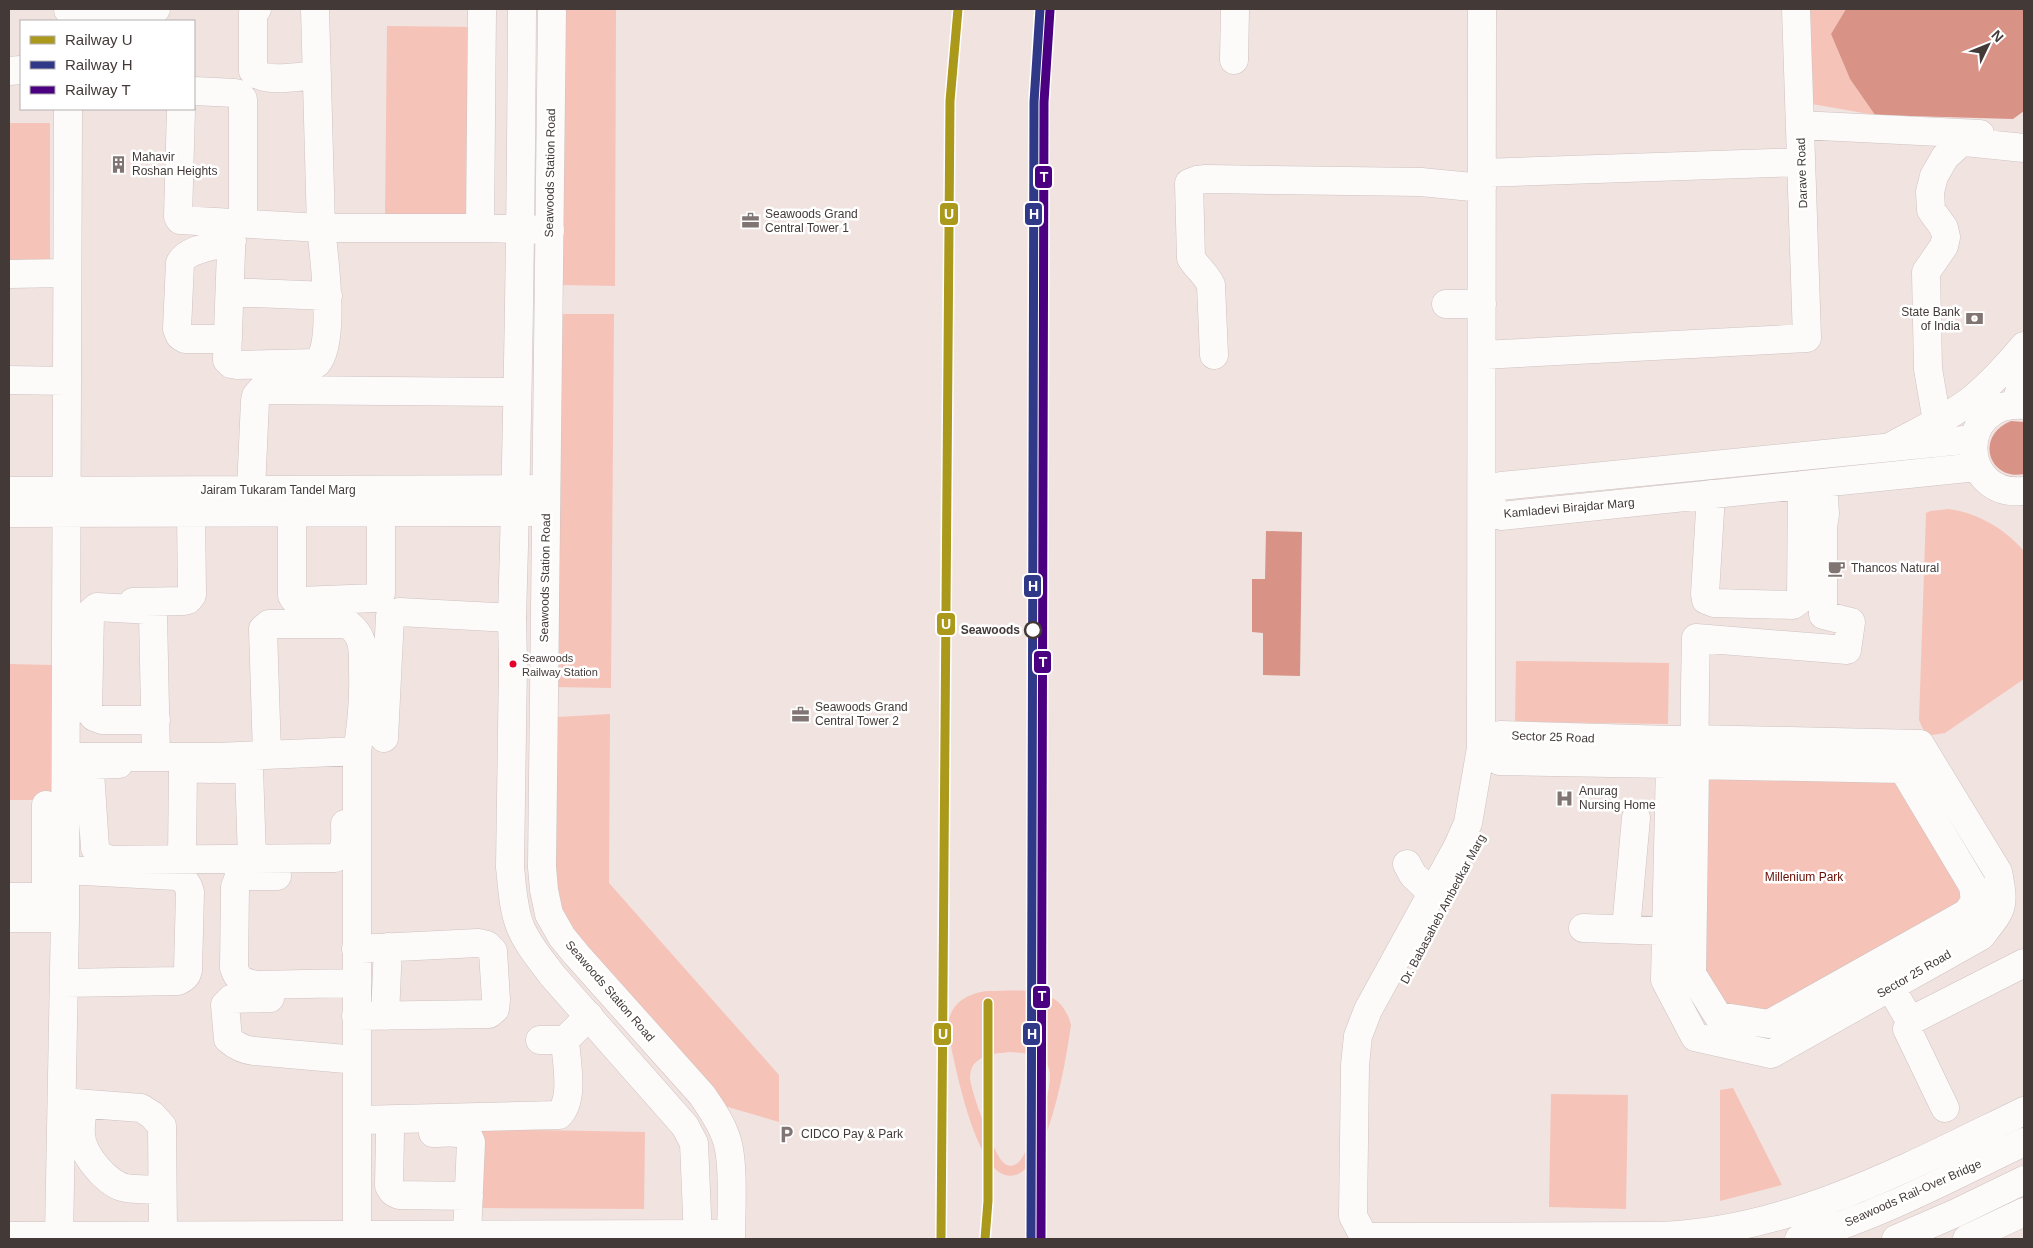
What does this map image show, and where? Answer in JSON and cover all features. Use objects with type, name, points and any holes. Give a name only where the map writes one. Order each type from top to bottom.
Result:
[{"type":"street","points":[[77,12],[141,18],[149,16],[156,9]]},
{"type":"street","points":[[257,9],[253,13],[253,70],[258,76],[266,78],[317,75]]},
{"type":"street","points":[[195,91],[235,93],[239,94],[243,99],[227,360],[231,364],[317,363],[323,354],[328,296],[322,228],[315,9]]},
{"type":"street","points":[[480,228],[482,9]]},
{"type":"street","points":[[522,9],[521,229],[512,618],[510,867],[513,897],[520,926],[535,952],[552,975],[686,1126],[694,1143],[698,1236]]},
{"type":"street","name":"Seawoods Station Road","points":[[9,1236],[731,1236],[730,1158],[726,1137],[712,1110],[702,1095],[562,937],[549,914],[544,890],[542,867],[552,9]]},
{"type":"street","points":[[1234,60],[1235,9]]},
{"type":"street","name":"Dr. Babasaheb Ambedkar Marg","points":[[1364,1238],[1370,1216],[1372,1065],[1376,1041],[1384,1018],[1474,854],[1485,829],[1493,748],[1491,494],[1482,355],[1482,9]]},
{"type":"street","name":"Darave Road","points":[[1482,355],[1807,338],[1796,9]]},
{"type":"street","points":[[68,110],[66,603],[78,653],[88,710],[94,716],[110,720],[156,720]]},
{"type":"street","points":[[181,110],[178,217],[184,222],[236,230],[480,228],[550,230]]},
{"type":"street","points":[[1800,125],[2024,136]]},
{"type":"street","points":[[1937,421],[1928,369],[1926,272],[1944,246],[1946,237],[1944,228],[1931,210],[1930,192],[1934,176],[1945,157],[1958,145],[1965,142],[2024,148]]},
{"type":"street","points":[[1214,355],[1210,285],[1206,275],[1195,266],[1191,258],[1189,183],[1197,180],[1482,181],[1801,162]]},
{"type":"street","points":[[228,339],[185,339],[180,336],[177,329],[180,263],[182,258],[190,253],[236,230]]},
{"type":"street","points":[[9,274],[67,273]]},
{"type":"street","points":[[230,292],[328,296]]},
{"type":"street","points":[[1446,304],[1482,304]]},
{"type":"street","points":[[1890,447],[1970,401],[1995,379],[2024,346]]},
{"type":"street","points":[[2024,378],[2020,404],[2001,407],[1988,414],[1979,425],[1974,439],[1973,453],[1977,467],[1992,484],[2006,490],[2024,492]]},
{"type":"street","points":[[9,380],[67,381]]},
{"type":"street","points":[[250,490],[255,401],[256,396],[261,390],[517,392]]},
{"type":"street","points":[[1491,494],[1890,447],[1974,439]]},
{"type":"street","name":"Kamladevi Birajdar Marg","points":[[1491,494],[1711,494],[1977,467]]},
{"type":"street","points":[[1711,494],[1706,600],[1714,603],[1793,604],[1801,599],[1813,484]]},
{"type":"street","points":[[1813,484],[1825,514],[1823,526],[1823,615],[1852,622],[1847,650],[1696,638],[1683,752],[1692,974],[1718,1016],[1769,1024],[1967,913],[1976,900],[1973,886],[1903,769],[1920,744]]},
{"type":"street","name":"Jairam Tukaram Tandel Marg","points":[[9,514],[66,502],[250,490],[546,501]]},
{"type":"street","name":"Jairam Tukaram Tandel Marg","points":[[9,491],[66,502],[191,513],[381,512],[515,501]]},
{"type":"street","points":[[292,513],[292,596],[295,600],[300,601],[376,598],[381,592],[381,512]]},
{"type":"street","points":[[66,603],[188,600],[192,595],[191,513]]},
{"type":"street","points":[[156,757],[152,610],[97,607],[90,613],[78,653],[66,757],[64,983],[73,1103],[80,1136],[86,1151],[102,1174],[117,1185],[126,1188],[161,1190]]},
{"type":"street","points":[[357,1235],[356,877],[372,736],[390,616],[399,612],[512,618]]},
{"type":"street","points":[[252,858],[263,629],[269,624],[348,624],[356,631],[360,638],[363,652],[364,697],[372,736]]},
{"type":"street","points":[[258,762],[372,736]]},
{"type":"street","name":"Sector 25 Road","points":[[1493,748],[1683,752],[1920,744],[1998,872],[2013,886],[2002,909],[1981,936],[1771,1054],[1695,1037],[1665,980],[1666,931],[1683,752]]},
{"type":"street","name":"Dr. Babasaheb Ambedkar Marg","points":[[1364,1238],[1353,1216],[1346,1065],[1368,1010],[1458,846],[1468,823],[1474,796],[1493,748]]},
{"type":"street","name":"Sector 25 Road","points":[[1683,752],[1903,769]]},
{"type":"street","points":[[66,757],[156,757],[218,763]]},
{"type":"street","points":[[258,762],[335,766],[344,776],[345,848],[341,855],[335,858],[110,860],[99,855],[94,848],[90,772],[93,765],[102,763],[183,768],[218,763],[258,762]]},
{"type":"street","points":[[182,859],[183,768]]},
{"type":"street","points":[[9,897],[39,897],[46,885],[46,804]]},
{"type":"street","points":[[1626,929],[1636,818]]},
{"type":"street","points":[[1408,865],[1413,875],[1436,885]]},
{"type":"street","points":[[64,983],[178,981],[183,979],[187,975],[188,970],[190,892],[189,886],[184,879],[176,876],[65,870]]},
{"type":"street","points":[[356,877],[245,876],[238,879],[234,888],[234,968],[236,976],[242,982],[256,985],[356,999],[385,1016],[489,1014],[495,1009],[493,952],[487,945],[478,943],[356,949]]},
{"type":"street","points":[[1974,894],[2013,886]]},
{"type":"street","points":[[9,918],[65,918]]},
{"type":"street","points":[[1583,928],[1666,931]]},
{"type":"street","points":[[385,1016],[388,948]]},
{"type":"street","points":[[1945,1108],[1907,1029],[1910,1021],[2024,963]]},
{"type":"street","points":[[1891,988],[1910,1021]]},
{"type":"street","points":[[356,999],[239,998],[232,999],[225,1005],[228,1039],[244,1050],[357,1060]]},
{"type":"street","points":[[357,1126],[559,1115],[565,1109],[568,1097],[552,1040],[589,1016]]},
{"type":"street","points":[[1741,1047],[1746,1020]]},
{"type":"street","points":[[73,1103],[141,1108],[159,1121],[162,1126],[161,1190],[163,1235]]},
{"type":"street","points":[[59,1236],[73,1103]]},
{"type":"street","points":[[1364,1238],[1668,1236],[1723,1229],[1812,1207],[1897,1172],[2024,1111]]},
{"type":"street","points":[[357,1126],[390,1132],[464,1134],[470,1137],[467,1235]]},
{"type":"street","points":[[390,1132],[389,1186],[393,1192],[398,1194],[469,1196]]},
{"type":"street","name":"Seawoods Rail-Over Bridge","points":[[1810,1236],[1900,1201],[2024,1142]]},
{"type":"street","points":[[1896,1239],[1956,1213],[2024,1180]]},
{"type":"street","points":[[1967,1239],[2024,1212]]},
{"type":"green space","points":[[563,9],[616,9],[615,286],[562,285]]},
{"type":"green space","points":[[1796,9],[1846,9],[1831,34],[1850,79],[1875,115],[1812,104]]},
{"type":"green space","points":[[387,26],[474,27],[473,219],[385,218]]},
{"type":"green space","points":[[9,123],[50,123],[50,261],[9,261]]},
{"type":"green space","points":[[559,314],[614,314],[611,688],[555,687]]},
{"type":"green space","points":[[1949,509],[1970,514],[1990,523],[2017,543],[2024,551],[2024,679],[1945,733],[1926,736],[1919,720],[1926,513]]},
{"type":"green space","points":[[1516,661],[1669,663],[1668,724],[1515,722]]},
{"type":"green space","points":[[9,664],[53,665],[53,800],[9,800]]},
{"type":"green space","points":[[610,714],[609,883],[779,1075],[779,1122],[721,1105],[577,940],[558,910],[554,888],[557,717]]},
{"type":"green space","name":"Millenium Park","points":[[1704,773],[1897,777],[1967,899],[1767,1015],[1725,1008],[1701,969]]},
{"type":"green space","points":[[986,991],[1025,991],[1037,992],[1048,996],[1058,1002],[1066,1011],[1071,1025],[1053,1115],[1044,1140],[1033,1160],[1020,1173],[1005,1175],[994,1167],[983,1152],[966,1108],[947,1026],[952,1011],[960,1001],[971,995]],"holes":[[[1010,1052],[1038,1057],[1046,1063],[1050,1080],[1041,1115],[1024,1154],[1018,1163],[1011,1166],[1005,1164],[1000,1158],[989,1136],[974,1096],[970,1076],[973,1066],[982,1058]]]},
{"type":"green space","points":[[1733,1088],[1782,1185],[1720,1201],[1720,1090]]},
{"type":"green space","points":[[1551,1094],[1628,1095],[1626,1209],[1549,1207]]},
{"type":"green space","points":[[482,1129],[645,1132],[644,1209],[482,1208]]},
{"type":"shaded area","points":[[1846,9],[2024,9],[2024,111],[2013,119],[1875,115],[1850,79],[1831,34]]},
{"type":"shaded area","points":[[2011,421],[2024,422],[2024,474],[2012,474],[2002,471],[1990,456],[1992,437],[2000,428]]},
{"type":"shaded area","points":[[1266,531],[1302,532],[1300,676],[1263,675],[1263,633],[1252,632],[1252,579],[1265,579]]},
{"type":"rail line","name":"U","points":[[941,1239],[950,101],[958,9]]},
{"type":"rail line","name":"H","points":[[1031,1239],[1034,102],[1040,9]]},
{"type":"rail line","name":"T","points":[[1041,1239],[1044,102],[1050,10]]},
{"type":"rail line","name":"U","points":[[985,1239],[988,1201],[988,1003]]},
{"type":"place","name":"Mahavir Roshan Heights","points":[[118,164]]},
{"type":"place","name":"Seawoods Grand Central Tower 1","points":[[751,221]]},
{"type":"place","name":"State Bank of India","points":[[1974,319]]},
{"type":"place","name":"Thancos Natural","points":[[1837,568]]},
{"type":"place","name":"Seawoods","points":[[1033,630]]},
{"type":"place","name":"Seawoods Railway Station","points":[[513,664]]},
{"type":"place","name":"Seawoods Grand Central Tower 2","points":[[801,714]]},
{"type":"place","name":"Anurag Nursing Home","points":[[1565,798]]},
{"type":"place","name":"CIDCO Pay & Park","points":[[787,1134]]}]
